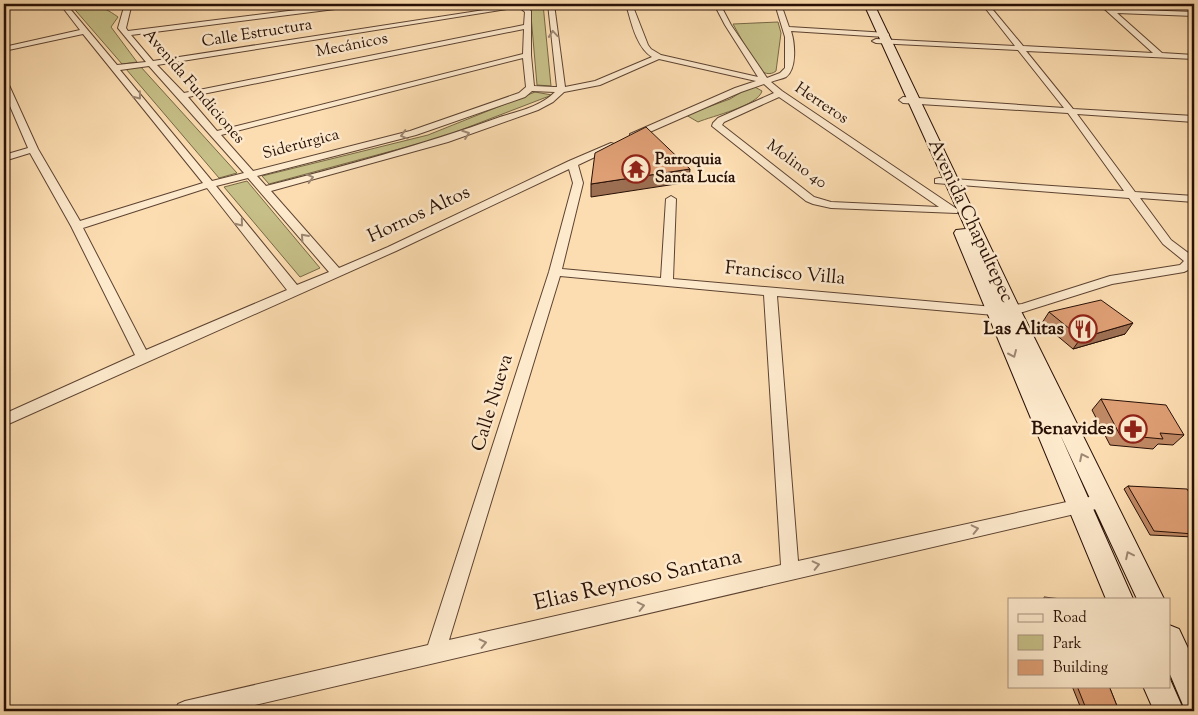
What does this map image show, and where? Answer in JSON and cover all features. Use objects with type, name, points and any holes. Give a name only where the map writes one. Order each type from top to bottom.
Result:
[{"type":"main road","points":[[862,4],[880,38]]},
{"type":"main road","points":[[869,4],[880,38]]},
{"type":"main road","name":"Avenida Chapultepec","points":[[880,38],[1091,503],[1150,598]]},
{"type":"main road","points":[[1091,503],[1122,596]]},
{"type":"main road","points":[[1170,641],[1193,690]]},
{"type":"main road","points":[[1170,653],[1193,690]]},
{"type":"main road","points":[[1159,688],[1169,711]]},
{"type":"street","points":[[63,4],[296,292]]},
{"type":"street","name":"Avenida Fundiciones","points":[[98,4],[107,6],[133,4],[122,28],[126,34],[337,274]]},
{"type":"street","points":[[126,34],[359,4]]},
{"type":"street","points":[[520,4],[528,12],[527,56],[530,88]]},
{"type":"street","name":"Calle Estructura","points":[[115,68],[191,59],[520,4]]},
{"type":"street","points":[[550,4],[561,90]]},
{"type":"street","points":[[629,4],[644,45],[648,51],[658,57]]},
{"type":"street","points":[[717,4],[765,81]]},
{"type":"street","points":[[778,4],[787,30],[1019,48],[1194,56]]},
{"type":"street","points":[[985,4],[1070,110],[1167,242],[1175,250],[1193,261],[1188,266],[1178,270],[1093,284],[1003,311]]},
{"type":"street","points":[[1102,4],[1160,55]]},
{"type":"street","points":[[1110,11],[1194,14]]},
{"type":"street","name":"Mecánicos","points":[[182,96],[528,26]]},
{"type":"street","name":"Hornos Altos","points":[[4,420],[143,356],[337,274],[572,164],[738,90],[783,75],[789,68],[787,30]]},
{"type":"street","points":[[4,49],[85,31]]},
{"type":"street","points":[[214,134],[527,56]]},
{"type":"street","name":"Siderúrgica","points":[[77,226],[209,185],[413,133],[517,97],[530,88],[561,90],[579,88],[658,57]]},
{"type":"street","name":"Herreros","points":[[658,57],[765,81],[779,93],[959,212]]},
{"type":"street","points":[[4,83],[33,149],[77,226],[143,356]]},
{"type":"street","name":"Siderúrgica","points":[[263,190],[390,157],[466,134],[530,110],[557,96],[561,90]]},
{"type":"street","name":"Molino 40","points":[[779,93],[721,120],[717,123],[717,126],[810,199],[831,205],[959,212]]},
{"type":"street","points":[[909,101],[1194,119]]},
{"type":"street","points":[[4,158],[33,149]]},
{"type":"street","name":"Calle Nueva","points":[[435,654],[555,272],[578,183],[572,164]]},
{"type":"street","points":[[945,181],[1194,199]]},
{"type":"street","points":[[667,282],[671,199]]},
{"type":"street","name":"Francisco Villa","points":[[555,272],[1003,311]]},
{"type":"street","points":[[770,292],[790,571]]},
{"type":"street","name":"Elias Reynoso Santana","points":[[185,711],[231,706],[435,654],[1091,503]]},
{"type":"green space","points":[[70,4],[95,6],[106,9],[118,17],[111,27],[137,62],[122,64]]},
{"type":"green space","points":[[530,4],[543,4],[551,86],[537,85]]},
{"type":"green space","points":[[778,22],[781,33],[776,71],[771,73],[762,72],[758,69],[733,24]]},
{"type":"green space","points":[[140,66],[237,173],[219,178],[126,69]]},
{"type":"green space","points":[[755,87],[762,91],[759,96],[744,106],[698,122],[686,115],[730,99],[748,88]]},
{"type":"green space","points":[[535,92],[552,95],[440,138],[269,184],[262,176],[428,135]]},
{"type":"green space","points":[[247,181],[320,268],[300,277],[224,187]]},
{"type":"building","name":"Parroquia Santa Lucía","points":[[646,127],[690,169],[591,184],[595,153]]},
{"type":"building","points":[[1101,300],[1133,323],[1081,338],[1049,312]]},
{"type":"building","points":[[1101,399],[1166,405],[1184,435],[1160,433],[1163,439],[1120,435]]},
{"type":"building","points":[[1128,486],[1187,489],[1194,500],[1194,534],[1154,531]]},
{"type":"building","points":[[1078,688],[1110,688],[1119,711],[1087,711]]},
{"type":"place","name":"Parroquia Santa Lucía","points":[[636,169]]},
{"type":"place","name":"Las Alitas","points":[[1083,329]]},
{"type":"place","name":"Benavides","points":[[1133,429]]}]
